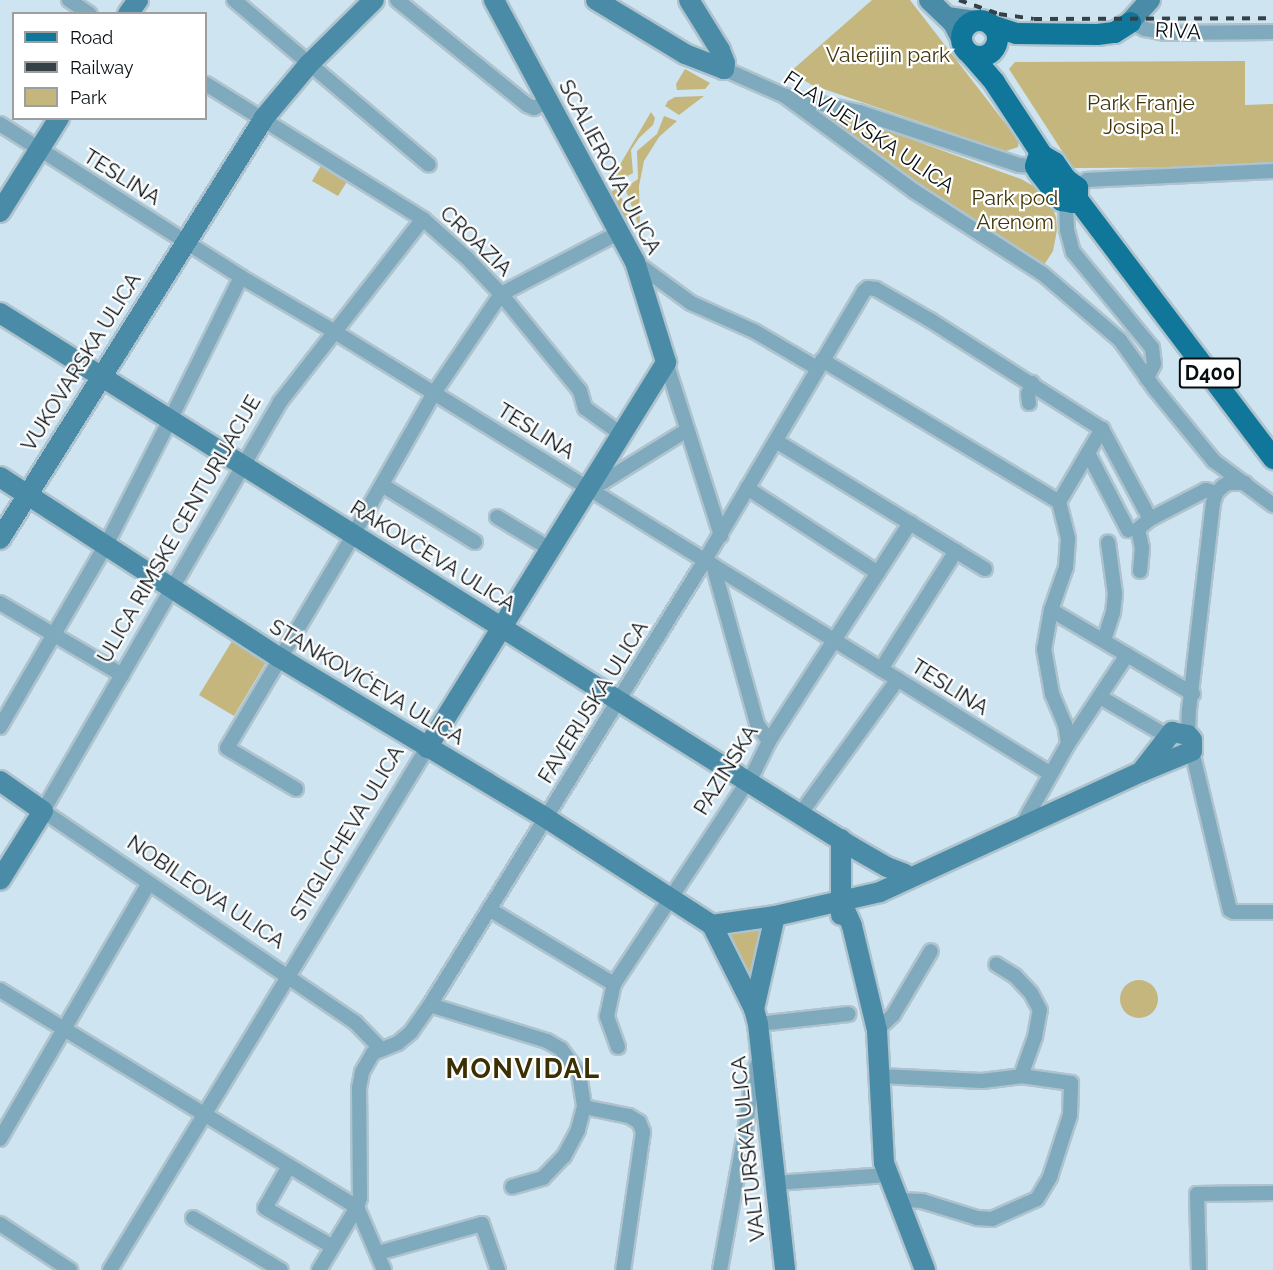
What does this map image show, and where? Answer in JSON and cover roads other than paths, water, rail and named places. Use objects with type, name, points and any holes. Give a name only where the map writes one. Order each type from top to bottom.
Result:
[{"type":"main road","name":"VUKOVARSKA ULICA","points":[[0,539],[263,119],[309,64],[374,0]]},
{"type":"main road","name":"SCALIEROVA ULICA","points":[[494,0],[635,262],[666,362]]},
{"type":"main road","points":[[596,0],[685,54],[724,69]]},
{"type":"main road","points":[[689,0],[720,50],[724,69]]},
{"type":"main road","points":[[929,0],[947,17],[966,46],[982,56],[988,36],[965,28],[966,46]]},
{"type":"main road","points":[[1130,22],[1150,0]]},
{"type":"main road","name":"RIVA","points":[[947,17],[988,36],[1016,33],[1108,33],[1130,22]]},
{"type":"main road","name":"D400","points":[[988,36],[990,68],[994,82]]},
{"type":"main road","name":"D400","points":[[966,46],[994,82],[1038,160],[1054,162],[1066,179],[1073,196],[1273,458]]},
{"type":"main road","points":[[0,212],[58,120]]},
{"type":"main road","name":"RAKOVČEVA ULICA","points":[[0,313],[747,781],[880,863],[905,874]]},
{"type":"main road","name":"STIGLICHEVA ULICA","points":[[427,748],[666,362]]},
{"type":"main road","name":"STANKOVIĆEVA ULICA","points":[[0,477],[280,658],[546,818],[712,925]]},
{"type":"main road","points":[[756,1016],[712,925],[775,916],[892,888],[926,869],[1141,772],[1190,743],[1178,732],[1167,736],[1141,772]]},
{"type":"main road","name":"NOBILEOVA ULICA","points":[[0,781],[43,811]]},
{"type":"main road","name":"ULICA RIMSKE CENTURIJACIJE","points":[[0,880],[43,811]]},
{"type":"main road","points":[[841,839],[841,902],[848,945],[860,968]]},
{"type":"main road","points":[[841,902],[849,893],[865,885],[926,869]]},
{"type":"main road","points":[[852,926],[856,912],[868,895]]},
{"type":"main road","points":[[841,902],[852,926],[860,968],[877,1030],[884,1163],[925,1270]]},
{"type":"main road","points":[[756,1016],[775,916]]},
{"type":"main road","name":"VALTURSKA ULICA","points":[[756,1016],[763,1052],[785,1270]]},
{"type":"street","points":[[69,0],[87,12]]},
{"type":"street","points":[[234,0],[429,165]]},
{"type":"street","points":[[398,0],[527,105],[534,108],[548,101]]},
{"type":"street","name":"RIVA","points":[[1130,22],[1145,30],[1166,33],[1273,32]]},
{"type":"street","name":"FLAVIJEVSKA ULICA","points":[[724,69],[785,96],[914,191],[1043,273],[1120,340],[1214,461],[1247,483],[1273,505]]},
{"type":"street","name":"CROAZIA","points":[[207,85],[423,219],[467,258],[501,294],[580,391],[585,408],[621,434]]},
{"type":"street","points":[[785,96],[859,112],[1019,165],[1038,160]]},
{"type":"street","name":"TESLINA","points":[[0,124],[241,277],[335,332],[1051,774]]},
{"type":"street","points":[[1148,378],[1154,364],[1152,348],[1073,252],[1067,230],[1073,196],[1087,180],[1273,171]]},
{"type":"street","name":"ULICA RIMSKE CENTURIJACIJE","points":[[43,811],[287,392],[423,219]]},
{"type":"street","points":[[296,789],[226,748],[353,535],[434,393],[501,294],[618,233]]},
{"type":"street","points":[[635,262],[692,303],[819,364],[1059,502]]},
{"type":"street","points":[[174,412],[241,277]]},
{"type":"street","name":"FAVERIJSKA ULICA","points":[[380,1048],[398,1043],[411,1032],[430,1005],[618,701],[709,563],[721,535],[747,488],[859,296],[868,288],[876,289],[1032,383]]},
{"type":"street","name":"SCALIEROVA ULICA","points":[[666,362],[721,535]]},
{"type":"street","points":[[1029,403],[1028,394],[1032,383],[1102,429],[1150,519]]},
{"type":"street","points":[[0,727],[106,545],[166,428]]},
{"type":"street","points":[[588,488],[603,482],[687,429]]},
{"type":"street","points":[[1068,744],[1065,724],[1052,694],[1044,650],[1052,610],[1066,567],[1068,539],[1059,502],[1102,429]]},
{"type":"street","points":[[776,441],[985,569]]},
{"type":"street","points":[[1088,453],[1128,530]]},
{"type":"street","points":[[1247,483],[1228,483],[1216,493],[1193,694],[1189,710],[1190,743],[1230,910],[1241,913],[1273,912]]},
{"type":"street","points":[[382,485],[475,542]]},
{"type":"street","points":[[747,488],[878,573]]},
{"type":"street","points":[[1140,571],[1142,548],[1138,529],[1150,519],[1206,490],[1216,493]]},
{"type":"street","points":[[497,516],[550,549]]},
{"type":"street","name":"PAZINSKA","points":[[618,1047],[607,1016],[614,984],[747,781],[769,741],[910,523]]},
{"type":"street","points":[[1104,640],[1113,613],[1115,594],[1108,542]]},
{"type":"street","points":[[881,669],[956,551]]},
{"type":"street","points":[[709,563],[758,724],[769,741]]},
{"type":"street","points":[[0,603],[122,675]]},
{"type":"street","points":[[1052,610],[1193,694]]},
{"type":"street","points":[[1022,827],[1068,744],[1127,655]]},
{"type":"street","points":[[801,813],[898,680]]},
{"type":"street","points":[[1100,696],[1167,736]]},
{"type":"street","name":"STIGLICHEVA ULICA","points":[[110,1270],[427,748]]},
{"type":"street","name":"NOBILEOVA ULICA","points":[[43,811],[356,1023],[380,1048]]},
{"type":"street","points":[[0,1139],[149,883]]},
{"type":"street","points":[[489,909],[614,984]]},
{"type":"street","points":[[877,1030],[893,1015],[931,951]]},
{"type":"street","points":[[996,964],[1015,976],[1031,993],[1040,1010],[1035,1037],[1021,1076]]},
{"type":"street","points":[[0,990],[357,1207],[384,1270]]},
{"type":"street","points":[[430,1005],[530,1034],[561,1049],[579,1074],[584,1107],[578,1130],[564,1156],[543,1178],[512,1188]]},
{"type":"street","name":"VALTURSKA ULICA","points":[[756,1016],[849,1014]]},
{"type":"street","points":[[319,1270],[357,1207],[360,1198],[359,1088],[362,1072],[368,1060],[380,1048]]},
{"type":"street","points":[[720,1270],[745,1133],[753,1074],[763,1052]]},
{"type":"street","points":[[880,1076],[982,1081],[1021,1076],[1071,1083],[1070,1115],[1050,1177],[1036,1198],[992,1219],[977,1218],[922,1201],[897,1200]]},
{"type":"street","points":[[584,1107],[629,1116],[639,1122],[643,1132],[623,1270]]},
{"type":"street","points":[[289,1166],[265,1208],[333,1248]]},
{"type":"street","points":[[776,1184],[887,1175]]},
{"type":"street","points":[[1198,1270],[1197,1194],[1273,1193]]},
{"type":"street","points":[[194,1218],[281,1270]]},
{"type":"street","points":[[0,1224],[69,1270]]},
{"type":"street","points":[[378,1253],[482,1224],[498,1270]]},
{"type":"railway","points":[[959,0],[999,14],[1034,19],[1273,18]]},
{"type":"district","name":"MONVIDAL","points":[[523,1069]]},
{"type":"park label","name":"Valerijin park","points":[[888,55]]},
{"type":"park label","name":"Park Franje Josipa I.","points":[[1141,115]]},
{"type":"park label","name":"Park pod Arenom","points":[[1015,210]]}]
